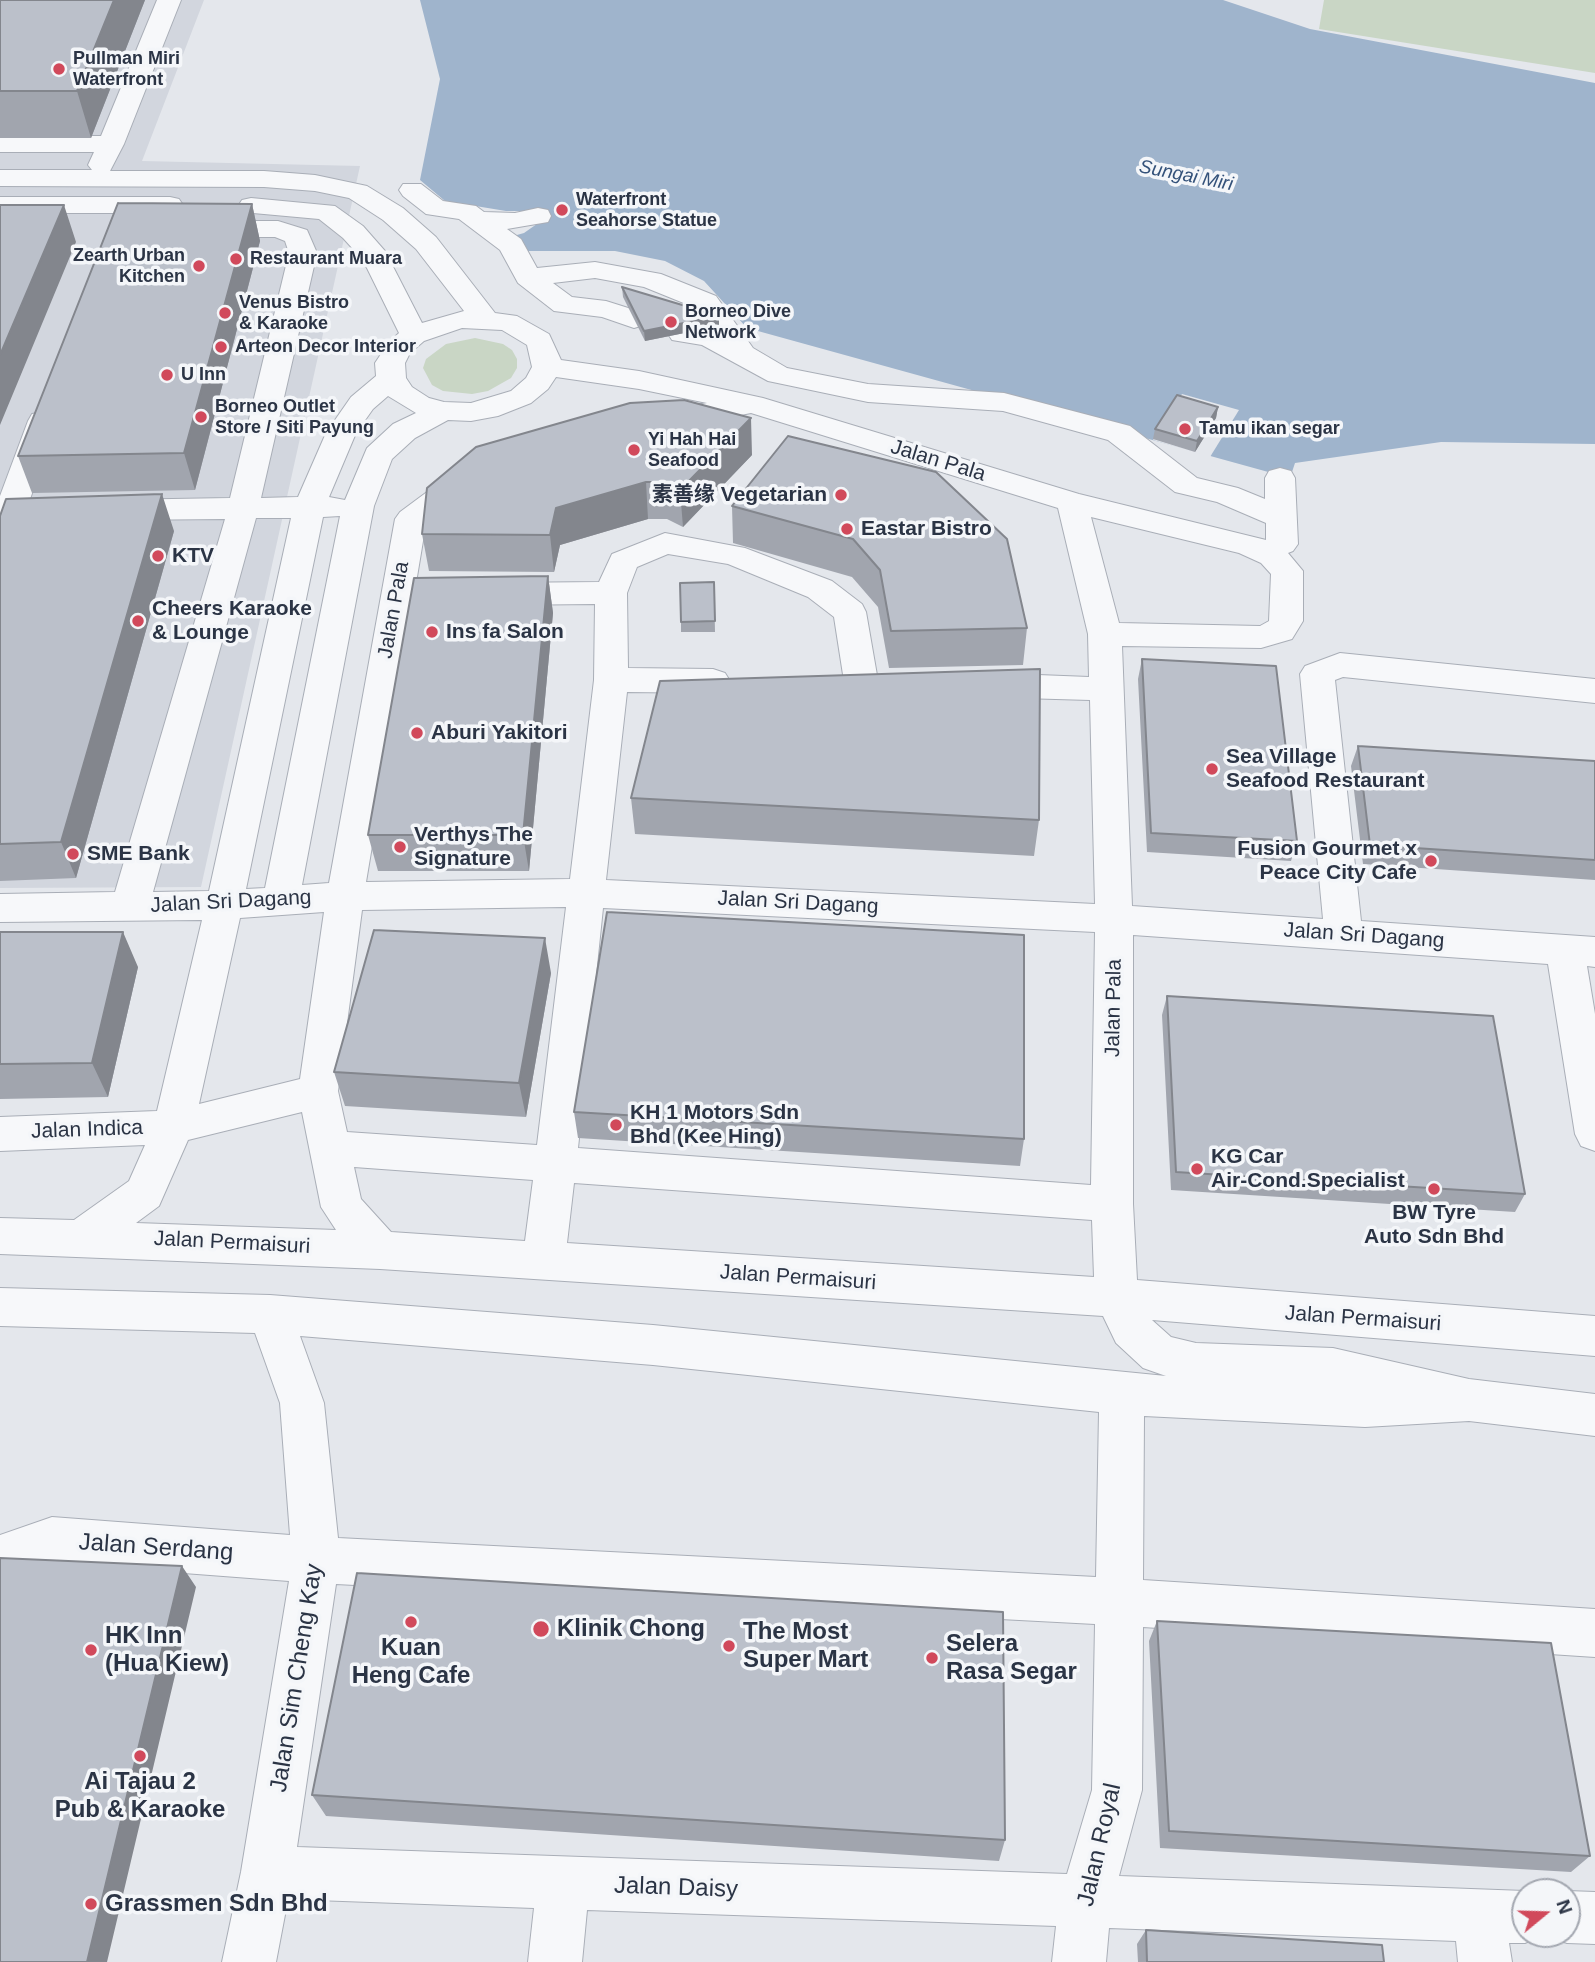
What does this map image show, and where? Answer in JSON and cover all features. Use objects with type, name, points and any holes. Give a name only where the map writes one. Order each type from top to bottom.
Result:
[{"type":"street","points":[[96,178],[169,0]]},
{"type":"street","points":[[0,121],[116,132]]},
{"type":"street","points":[[0,144],[116,132]]},
{"type":"street","points":[[0,178],[264,179],[315,183],[358,191],[393,214],[426,243],[485,319]]},
{"type":"street","points":[[412,190],[435,208],[467,212],[511,244],[528,277],[564,305],[606,309],[634,318]]},
{"type":"street","points":[[0,205],[267,206],[326,212],[353,232],[375,257],[414,335]]},
{"type":"street","points":[[478,220],[515,221],[538,216]]},
{"type":"street","points":[[0,230],[278,229],[297,236],[303,253],[243,509],[130,906]]},
{"type":"street","points":[[528,277],[595,270],[651,280],[706,302],[743,354]]},
{"type":"street","points":[[460,319],[485,319],[525,330],[539,340],[547,353],[547,367],[538,383],[521,397],[498,407],[471,412],[443,411],[418,404],[401,393],[391,378],[390,363],[399,348],[414,335],[460,319]]},
{"type":"street","points":[[682,334],[709,337],[778,375],[790,378],[868,393],[1004,402],[1119,433],[1186,485],[1227,495],[1283,519]]},
{"type":"street","points":[[547,367],[639,380],[752,404]]},
{"type":"street","points":[[84,1237],[144,1193],[173,1127],[225,905],[309,507],[341,433],[362,402],[391,378]]},
{"type":"street","points":[[11,517],[52,395]]},
{"type":"street","name":"Jalan Pala","points":[[645,426],[752,404],[1072,502],[1105,634],[1114,919],[1112,1204],[1116,1298]]},
{"type":"street","points":[[281,900],[358,506],[378,454],[404,431],[443,411]]},
{"type":"street","name":"Jalan Pala","points":[[380,1250],[342,1207],[318,1091],[345,896],[409,594],[411,519],[462,480],[498,468]]},
{"type":"street","points":[[1280,478],[1283,519],[1280,564]]},
{"type":"street","points":[[1072,502],[1249,545],[1272,556],[1287,570],[1286,621],[1280,631],[1261,637],[1105,634]]},
{"type":"street","points":[[92,510],[358,506]]},
{"type":"street","points":[[544,1261],[611,680],[611,593],[623,561],[665,543],[734,555],[820,589],[850,612],[861,681]]},
{"type":"street","points":[[463,594],[611,593]]},
{"type":"street","points":[[1343,934],[1317,674],[1340,665],[1595,691]]},
{"type":"street","points":[[611,680],[750,681]]},
{"type":"street","points":[[957,684],[1107,689]]},
{"type":"street","name":"Jalan Sri Dagang","points":[[0,908],[225,905],[345,896],[587,893],[1114,919],[1580,951]]},
{"type":"street","points":[[1580,951],[1595,1134]]},
{"type":"street","name":"Jalan Indica","points":[[0,1134],[173,1127],[318,1091]]},
{"type":"street","points":[[328,1148],[1112,1204]]},
{"type":"street","name":"Jalan Permaisuri","points":[[0,1236],[380,1250],[1116,1298],[1595,1336]]},
{"type":"street","points":[[1116,1298],[1131,1329],[1159,1354],[1196,1363],[1333,1368],[1469,1400],[1595,1415]]},
{"type":"street","points":[[0,1307],[270,1314],[653,1345],[1122,1394],[1365,1406],[1469,1400]]},
{"type":"street","name":"Jalan Sim Cheng Kay","points":[[249,1962],[267,1872],[316,1560],[302,1403],[270,1314]]},
{"type":"street","name":"Jalan Royal","points":[[1079,1962],[1085,1903],[1117,1790],[1122,1394]]},
{"type":"street","name":"Jalan Serdang","points":[[0,1561],[21,1549],[52,1540],[316,1560]]},
{"type":"street","points":[[316,1560],[1120,1602],[1595,1633]]},
{"type":"street","name":"Jalan Daisy","points":[[267,1872],[1085,1903],[1496,1932]]},
{"type":"street","points":[[555,1962],[563,1884]]},
{"type":"shaded area","points":[[0,0],[204,0],[142,161],[360,166],[201,887],[0,888]]},
{"type":"green space","points":[[1324,0],[1595,0],[1595,73],[1319,29]]},
{"type":"green space","points":[[475,338],[503,344],[512,350],[517,359],[517,368],[511,378],[488,391],[472,394],[443,391],[432,385],[423,368],[426,359],[446,344]]},
{"type":"water","name":"Sungai Miri","points":[[420,0],[1223,0],[1310,29],[1595,83],[1595,444],[1441,442],[1295,463],[1290,478],[747,328],[704,281],[665,261],[615,251],[526,251],[510,237],[524,233],[544,219],[540,211],[506,211],[445,201],[420,180],[440,79]]},
{"type":"pier","points":[[1182,394],[1239,410],[1210,457],[1153,440]]},
{"type":"building","points":[[0,0],[114,0],[77,91],[0,91]]},
{"type":"building","points":[[118,203],[252,204],[184,453],[18,456]]},
{"type":"building","points":[[0,205],[64,205],[0,355]]},
{"type":"building","points":[[622,287],[719,316],[644,331]]},
{"type":"building","name":"Tamu ikan segar","points":[[1177,395],[1218,407],[1197,441],[1155,429]]},
{"type":"building","points":[[684,400],[751,418],[680,490],[664,482],[646,482],[556,508],[550,535],[422,534],[427,488],[476,447],[630,403]]},
{"type":"building","points":[[788,436],[936,472],[1007,539],[1027,628],[891,631],[880,570],[853,539],[732,506]]},
{"type":"building","points":[[162,494],[61,842],[0,844],[0,516],[6,499]]},
{"type":"building","points":[[548,576],[523,835],[368,835],[414,578]]},
{"type":"building","points":[[714,582],[715,621],[681,622],[680,583]]},
{"type":"building","name":"Sea Village Seafood Restaurant","points":[[1142,659],[1276,666],[1297,841],[1151,833]]},
{"type":"building","points":[[1040,669],[1039,820],[631,798],[660,681]]},
{"type":"building","points":[[1358,746],[1595,761],[1595,860],[1370,845]]},
{"type":"building","points":[[607,912],[1024,935],[1024,1139],[574,1112]]},
{"type":"building","points":[[374,930],[545,938],[519,1083],[334,1072]]},
{"type":"building","points":[[0,932],[123,932],[92,1063],[0,1064]]},
{"type":"building","points":[[1167,996],[1493,1016],[1525,1194],[1176,1172]]},
{"type":"building","points":[[0,1558],[182,1566],[87,1962],[0,1962]]},
{"type":"building","points":[[357,1573],[1003,1612],[1005,1840],[312,1795]]},
{"type":"building","points":[[1157,1621],[1551,1643],[1590,1856],[1169,1831]]},
{"type":"building","points":[[1146,1930],[1382,1945],[1384,1962],[1147,1962]]},
{"type":"place","name":"Pullman Miri Waterfront","points":[[59,69]]},
{"type":"place","name":"Waterfront Seahorse Statue","points":[[562,210]]},
{"type":"place","name":"Restaurant Muara","points":[[236,259]]},
{"type":"place","name":"Zearth Urban Kitchen","points":[[199,266]]},
{"type":"place","name":"Venus Bistro & Karaoke","points":[[225,313]]},
{"type":"place","name":"Borneo Dive Network","points":[[671,322]]},
{"type":"place","name":"Arteon Decor Interior","points":[[221,347]]},
{"type":"place","name":"U Inn","points":[[167,375]]},
{"type":"place","name":"Borneo Outlet Store / Siti Payung","points":[[201,417]]},
{"type":"place","name":"Tamu ikan segar","points":[[1185,429]]},
{"type":"place","name":"Yi Hah Hai Seafood","points":[[634,450]]},
{"type":"place","name":"素善缘 Vegetarian","points":[[841,495]]},
{"type":"place","name":"Eastar Bistro","points":[[847,529]]},
{"type":"place","name":"KTV","points":[[158,556]]},
{"type":"place","name":"Cheers Karaoke & Lounge","points":[[138,621]]},
{"type":"place","name":"Ins fa Salon","points":[[432,632]]},
{"type":"place","name":"Aburi Yakitori","points":[[417,733]]},
{"type":"place","name":"Sea Village Seafood Restaurant","points":[[1212,769]]},
{"type":"place","name":"Verthys The Signature","points":[[400,847]]},
{"type":"place","name":"SME Bank","points":[[73,854]]},
{"type":"place","name":"Fusion Gourmet x Peace City Cafe","points":[[1431,861]]},
{"type":"place","name":"KH 1 Motors Sdn Bhd (Kee Hing)","points":[[616,1125]]},
{"type":"place","name":"KG Car Air-Cond.Specialist","points":[[1197,1169]]},
{"type":"place","name":"BW Tyre Auto Sdn Bhd","points":[[1434,1189]]},
{"type":"place","name":"Kuan Heng Cafe","points":[[411,1622]]},
{"type":"place","name":"Klinik Chong","points":[[541,1629]]},
{"type":"place","name":"The Most Super Mart","points":[[729,1646]]},
{"type":"place","name":"HK Inn (Hua Kiew)","points":[[91,1650]]},
{"type":"place","name":"Selera Rasa Segar","points":[[932,1658]]},
{"type":"place","name":"Ai Tajau 2 Pub & Karaoke","points":[[140,1756]]},
{"type":"place","name":"Grassmen Sdn Bhd","points":[[91,1904]]}]
